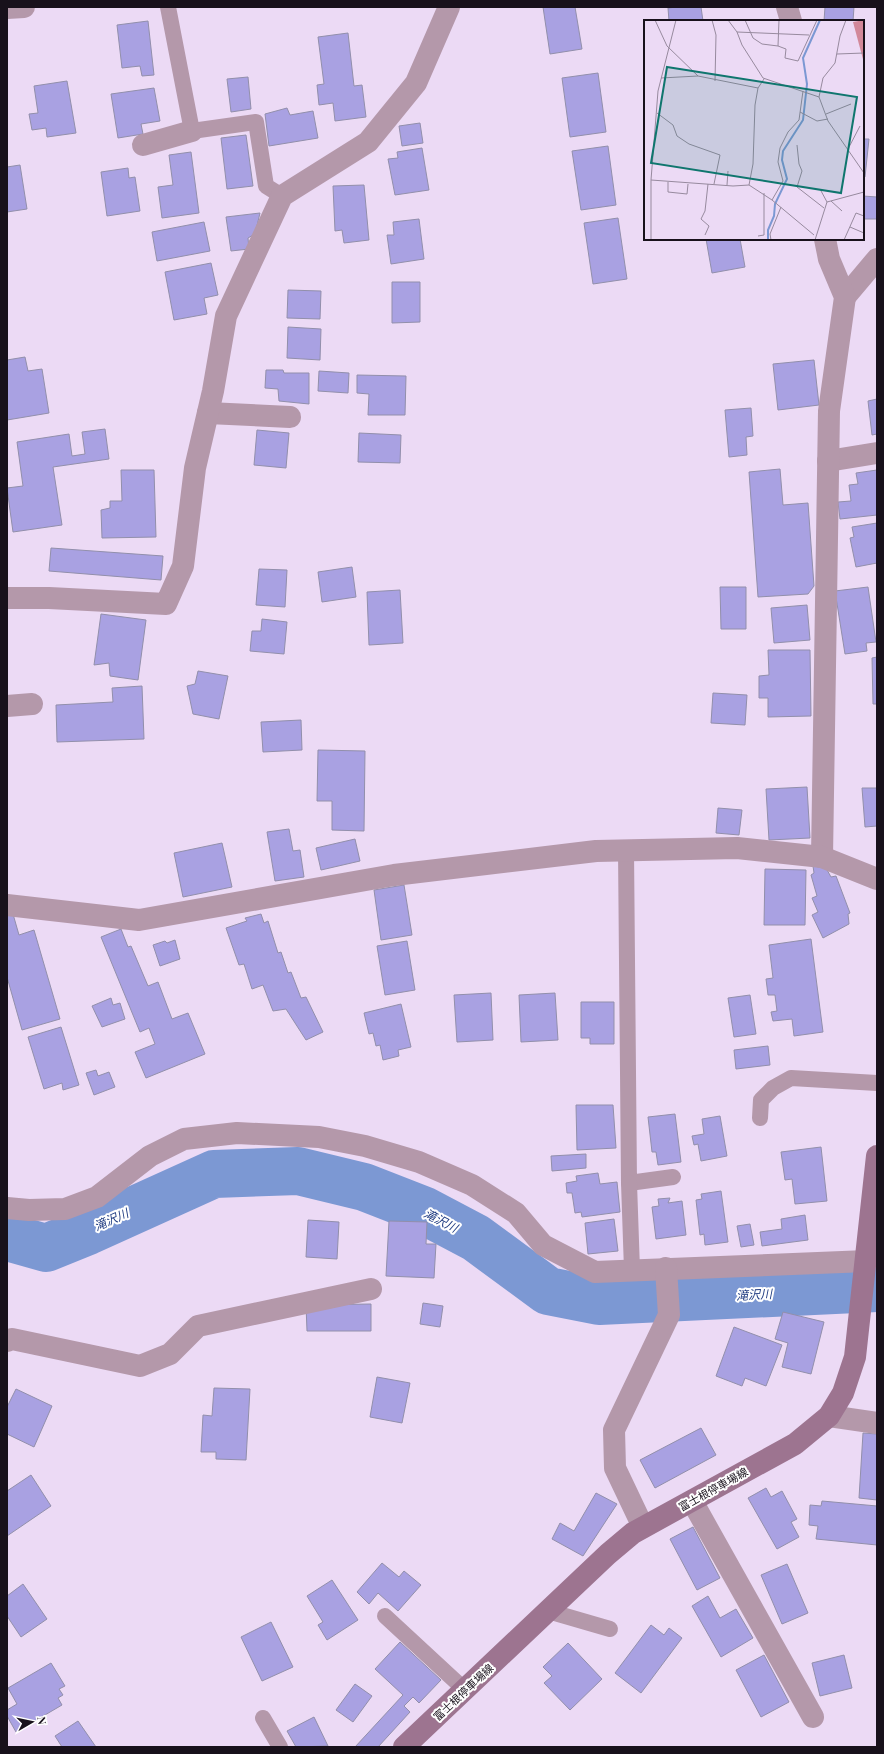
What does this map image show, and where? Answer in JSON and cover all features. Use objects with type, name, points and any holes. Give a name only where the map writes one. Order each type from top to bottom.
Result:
[{"type":"main road","name":"富士根停車場線","points":[[404,1747],[608,1554],[633,1533],[796,1444],[829,1416],[843,1393],[855,1357],[867,1261],[877,1156]]},
{"type":"street","points":[[7,8],[24,7]]},
{"type":"street","points":[[7,598],[49,598],[166,604],[183,566],[196,468],[226,316],[282,196],[368,142],[416,83],[449,7]]},
{"type":"street","points":[[787,7],[791,20]]},
{"type":"street","points":[[143,145],[192,131]]},
{"type":"street","points":[[822,857],[829,411],[845,297],[829,259],[825,240]]},
{"type":"street","points":[[845,297],[877,258]]},
{"type":"street","points":[[208,413],[290,417]]},
{"type":"street","points":[[828,461],[877,453]]},
{"type":"street","points":[[7,706],[32,704]]},
{"type":"street","points":[[7,904],[139,920],[394,875],[596,851],[626,850],[737,848],[822,857],[877,879]]},
{"type":"street","points":[[7,1208],[29,1210],[65,1209],[97,1197],[150,1156],[184,1139],[237,1133],[318,1137],[365,1146],[419,1162],[472,1185],[516,1213],[543,1245],[595,1272],[867,1261]]},
{"type":"street","points":[[643,1527],[615,1468],[614,1430],[669,1315],[666,1268]]},
{"type":"street","points":[[7,1341],[12,1339],[140,1366],[170,1354],[198,1326],[370,1289]]},
{"type":"street","points":[[829,1416],[877,1423]]},
{"type":"street","points":[[692,1501],[813,1717]]},
{"type":"lane","points":[[168,7],[192,131],[256,122],[266,186],[282,196]]},
{"type":"lane","points":[[626,850],[629,1183],[632,1270]]},
{"type":"lane","points":[[760,1118],[761,1100],[773,1088],[791,1078],[877,1083]]},
{"type":"lane","points":[[629,1183],[673,1177]]},
{"type":"lane","points":[[548,1611],[610,1629]]},
{"type":"lane","points":[[386,1616],[465,1690]]},
{"type":"lane","points":[[263,1718],[280,1747]]},
{"type":"building","points":[[543,7],[575,7],[582,49],[550,54]]},
{"type":"building","points":[[701,7],[703,20],[669,20],[668,8]]},
{"type":"building","points":[[825,7],[854,7],[853,20],[824,20]]},
{"type":"building","points":[[148,21],[154,75],[142,76],[140,66],[122,68],[117,25]]},
{"type":"building","points":[[348,33],[354,86],[362,85],[366,117],[335,121],[333,103],[319,105],[317,85],[324,84],[318,37]]},
{"type":"building","points":[[598,73],[606,132],[570,137],[562,78]]},
{"type":"building","points":[[248,77],[251,109],[231,112],[227,79]]},
{"type":"building","points":[[67,81],[76,133],[47,137],[46,128],[32,130],[29,114],[38,113],[34,86]]},
{"type":"building","points":[[154,88],[160,121],[141,124],[143,134],[118,138],[111,94]]},
{"type":"building","points":[[287,108],[290,115],[313,111],[318,138],[269,146],[265,114]]},
{"type":"building","points":[[420,123],[423,143],[402,146],[399,126]]},
{"type":"building","points":[[246,135],[253,186],[227,189],[221,138]]},
{"type":"building","points":[[864,139],[869,139],[865,177]]},
{"type":"building","points":[[608,146],[616,205],[581,210],[572,151]]},
{"type":"building","points":[[422,148],[429,190],[395,195],[388,159],[398,158],[397,152]]},
{"type":"building","points":[[191,152],[199,213],[162,218],[158,187],[173,185],[169,155]]},
{"type":"building","points":[[20,165],[27,209],[7,212],[7,167]]},
{"type":"building","points":[[128,168],[129,178],[135,177],[140,211],[107,216],[101,172]]},
{"type":"building","points":[[364,185],[369,240],[344,243],[342,230],[335,231],[333,186]]},
{"type":"building","points":[[864,196],[877,197],[877,219],[864,219]]},
{"type":"building","points":[[260,213],[255,234],[248,238],[249,249],[231,251],[226,217]]},
{"type":"building","points":[[618,218],[627,279],[593,284],[584,223]]},
{"type":"building","points":[[419,219],[424,259],[391,264],[387,235],[394,235],[393,222]]},
{"type":"building","points":[[204,222],[210,251],[157,261],[152,232]]},
{"type":"building","points":[[706,240],[740,240],[745,267],[712,273]]},
{"type":"building","points":[[211,263],[218,295],[204,298],[207,314],[174,320],[165,272]]},
{"type":"building","points":[[392,282],[420,282],[420,322],[392,323]]},
{"type":"building","points":[[288,290],[321,291],[320,319],[287,318]]},
{"type":"building","points":[[288,327],[321,329],[320,360],[287,358]]},
{"type":"building","points":[[25,357],[28,371],[42,369],[49,413],[7,420],[7,360]]},
{"type":"building","points":[[814,360],[819,405],[778,410],[773,364]]},
{"type":"building","points":[[266,370],[283,370],[284,373],[309,373],[309,404],[279,401],[278,389],[265,388]]},
{"type":"building","points":[[319,371],[349,373],[348,393],[318,391]]},
{"type":"building","points":[[357,375],[406,376],[405,415],[368,415],[369,394],[357,393]]},
{"type":"building","points":[[877,399],[877,434],[872,435],[868,401]]},
{"type":"building","points":[[751,408],[753,436],[746,437],[747,455],[729,457],[725,410]]},
{"type":"building","points":[[105,429],[109,459],[53,467],[62,525],[13,532],[7,488],[23,486],[17,442],[69,434],[72,456],[85,454],[82,432]]},
{"type":"building","points":[[257,430],[289,433],[286,468],[254,465]]},
{"type":"building","points":[[359,433],[401,435],[400,463],[358,462]]},
{"type":"building","points":[[780,469],[783,505],[808,503],[814,586],[808,594],[758,597],[749,472]]},
{"type":"building","points":[[121,470],[154,470],[156,537],[102,538],[101,510],[110,508],[110,501],[122,501]]},
{"type":"building","points":[[877,470],[877,515],[840,519],[838,502],[851,501],[849,485],[858,484],[856,473]]},
{"type":"building","points":[[877,523],[877,563],[856,567],[850,538],[854,537],[852,527]]},
{"type":"building","points":[[51,548],[163,556],[161,580],[49,571]]},
{"type":"building","points":[[352,567],[356,597],[322,602],[318,572]]},
{"type":"building","points":[[259,569],[287,570],[285,607],[256,605]]},
{"type":"building","points":[[720,587],[746,587],[746,629],[721,629]]},
{"type":"building","points":[[868,587],[876,642],[866,643],[867,651],[845,654],[835,591]]},
{"type":"building","points":[[400,590],[403,643],[369,645],[367,592]]},
{"type":"building","points":[[807,605],[810,640],[774,643],[771,608]]},
{"type":"building","points":[[101,614],[146,620],[138,680],[110,676],[109,663],[94,665]]},
{"type":"building","points":[[262,619],[287,622],[284,654],[250,651],[252,631],[261,631]]},
{"type":"building","points":[[768,650],[810,650],[811,716],[768,717],[768,698],[759,698],[759,676],[769,675]]},
{"type":"building","points":[[877,657],[877,704],[873,704],[872,658]]},
{"type":"building","points":[[198,671],[228,676],[219,719],[193,714],[187,686],[195,684]]},
{"type":"building","points":[[142,686],[144,739],[57,742],[56,705],[113,702],[112,688]]},
{"type":"building","points":[[713,693],[747,695],[745,725],[711,723]]},
{"type":"building","points":[[301,720],[302,750],[263,752],[261,722]]},
{"type":"building","points":[[318,750],[365,751],[364,831],[332,830],[332,801],[317,801]]},
{"type":"building","points":[[807,787],[810,838],[769,840],[766,789]]},
{"type":"building","points":[[862,788],[877,788],[877,826],[865,827]]},
{"type":"building","points":[[718,808],[742,810],[739,835],[716,833]]},
{"type":"building","points":[[289,829],[293,851],[300,850],[304,877],[275,881],[267,832]]},
{"type":"building","points":[[355,839],[360,861],[321,870],[316,848]]},
{"type":"building","points":[[222,843],[232,887],[183,897],[174,853]]},
{"type":"building","points":[[813,866],[826,868],[831,877],[836,876],[850,913],[848,914],[849,924],[823,938],[812,915],[818,912],[812,898],[817,896],[811,875],[814,873]]},
{"type":"building","points":[[765,869],[806,870],[805,925],[764,925]]},
{"type":"building","points":[[404,885],[412,935],[381,940],[374,890]]},
{"type":"building","points":[[13,914],[19,935],[34,930],[60,1019],[22,1030],[7,977],[7,916]]},
{"type":"building","points":[[261,914],[264,923],[268,921],[278,953],[281,952],[288,973],[291,972],[301,998],[306,997],[323,1032],[306,1040],[286,1009],[273,1011],[263,985],[252,989],[244,964],[239,965],[226,928],[247,921],[245,918]]},
{"type":"building","points":[[121,929],[128,947],[131,946],[148,986],[158,982],[172,1019],[188,1013],[205,1054],[146,1078],[135,1052],[155,1044],[149,1028],[140,1032],[101,937]]},
{"type":"building","points":[[811,939],[823,1032],[794,1036],[792,1019],[773,1021],[771,1012],[777,1011],[775,995],[768,995],[766,979],[773,978],[769,945]]},
{"type":"building","points":[[175,940],[180,959],[160,966],[153,945],[165,941],[167,943]]},
{"type":"building","points":[[407,941],[415,990],[385,995],[377,946]]},
{"type":"building","points":[[491,993],[493,1040],[457,1042],[454,995]]},
{"type":"building","points":[[555,993],[558,1040],[521,1042],[519,995]]},
{"type":"building","points":[[750,995],[756,1034],[734,1037],[728,998]]},
{"type":"building","points":[[111,998],[113,1005],[120,1003],[125,1019],[102,1027],[92,1006]]},
{"type":"building","points":[[581,1002],[614,1002],[614,1044],[590,1044],[590,1038],[581,1038]]},
{"type":"building","points":[[401,1004],[411,1047],[398,1050],[399,1056],[383,1060],[380,1045],[376,1046],[373,1033],[369,1034],[364,1013]]},
{"type":"building","points":[[61,1027],[79,1085],[63,1090],[62,1083],[44,1089],[28,1037]]},
{"type":"building","points":[[768,1046],[770,1065],[736,1069],[734,1050]]},
{"type":"building","points":[[96,1070],[98,1076],[109,1072],[115,1087],[94,1095],[86,1073]]},
{"type":"building","points":[[576,1105],[613,1105],[616,1148],[577,1150]]},
{"type":"building","points":[[675,1114],[681,1162],[658,1165],[656,1152],[652,1152],[648,1117]]},
{"type":"building","points":[[720,1116],[727,1156],[701,1161],[698,1144],[694,1145],[692,1136],[704,1134],[702,1119]]},
{"type":"building","points":[[821,1147],[827,1201],[795,1204],[792,1179],[785,1180],[781,1152]]},
{"type":"building","points":[[586,1154],[586,1168],[552,1171],[551,1156]]},
{"type":"building","points":[[598,1173],[600,1184],[617,1182],[620,1212],[582,1217],[581,1212],[575,1213],[572,1193],[567,1193],[566,1183],[577,1181],[576,1176]]},
{"type":"building","points":[[721,1191],[728,1242],[705,1245],[704,1234],[700,1235],[696,1200],[702,1199],[701,1194]]},
{"type":"building","points":[[670,1198],[668,1203],[682,1201],[686,1235],[656,1239],[652,1207],[659,1206],[658,1199]]},
{"type":"building","points":[[805,1215],[808,1240],[762,1246],[760,1232],[782,1229],[781,1219]]},
{"type":"building","points":[[614,1219],[618,1251],[588,1254],[585,1223]]},
{"type":"building","points":[[308,1220],[339,1222],[337,1259],[306,1257]]},
{"type":"building","points":[[389,1221],[427,1222],[426,1244],[436,1244],[434,1278],[386,1276]]},
{"type":"building","points":[[750,1224],[754,1245],[741,1247],[737,1226]]},
{"type":"building","points":[[423,1303],[443,1306],[440,1327],[420,1324]]},
{"type":"building","points":[[371,1304],[371,1331],[307,1331],[306,1305]]},
{"type":"building","points":[[783,1312],[824,1322],[811,1374],[782,1367],[788,1343],[775,1339]]},
{"type":"building","points":[[734,1327],[782,1345],[766,1386],[745,1378],[742,1386],[716,1376]]},
{"type":"building","points":[[377,1377],[410,1383],[402,1423],[370,1417]]},
{"type":"building","points":[[214,1388],[250,1389],[246,1460],[216,1459],[216,1452],[201,1452],[203,1415],[212,1416]]},
{"type":"building","points":[[16,1389],[52,1406],[34,1447],[7,1434],[7,1407]]},
{"type":"building","points":[[701,1428],[716,1455],[655,1488],[640,1460]]},
{"type":"building","points":[[863,1433],[877,1434],[877,1500],[859,1498]]},
{"type":"building","points":[[31,1475],[51,1506],[7,1536],[7,1491]]},
{"type":"building","points":[[766,1488],[771,1497],[782,1491],[797,1519],[791,1522],[799,1537],[777,1549],[748,1498]]},
{"type":"building","points":[[596,1493],[617,1504],[583,1556],[552,1539],[560,1523],[574,1531]]},
{"type":"building","points":[[822,1501],[877,1506],[877,1545],[816,1539],[818,1526],[809,1525],[810,1505],[821,1506]]},
{"type":"building","points":[[693,1527],[720,1578],[697,1590],[670,1539]]},
{"type":"building","points":[[382,1563],[399,1577],[404,1571],[421,1585],[398,1611],[378,1593],[369,1604],[357,1592]]},
{"type":"building","points":[[787,1564],[808,1613],[782,1624],[761,1575]]},
{"type":"building","points":[[332,1580],[358,1620],[327,1640],[318,1625],[323,1622],[307,1596]]},
{"type":"building","points":[[23,1584],[47,1619],[21,1637],[7,1616],[7,1596]]},
{"type":"building","points":[[708,1596],[720,1618],[736,1609],[753,1638],[721,1657],[692,1606]]},
{"type":"building","points":[[271,1622],[293,1667],[262,1681],[241,1637]]},
{"type":"building","points":[[651,1625],[664,1635],[669,1628],[682,1638],[641,1693],[615,1673]]},
{"type":"building","points":[[400,1642],[441,1680],[419,1703],[413,1697],[404,1706],[410,1712],[378,1747],[355,1747],[403,1695],[375,1669]]},
{"type":"building","points":[[568,1643],[602,1679],[570,1710],[544,1683],[552,1676],[543,1667]]},
{"type":"building","points":[[764,1655],[789,1702],[761,1717],[736,1670]]},
{"type":"building","points":[[844,1655],[852,1688],[820,1696],[812,1663]]},
{"type":"building","points":[[51,1663],[65,1686],[59,1689],[63,1695],[58,1698],[62,1705],[16,1732],[7,1716],[7,1710],[17,1704],[8,1688]]},
{"type":"building","points":[[355,1684],[372,1696],[353,1722],[336,1710]]},
{"type":"building","points":[[314,1717],[328,1746],[296,1747],[287,1731]]},
{"type":"building","points":[[78,1721],[96,1747],[62,1747],[55,1736]]},
{"type":"waterway","name":"滝沢川","points":[[7,1237],[46,1248],[88,1231],[214,1174],[298,1171],[364,1187],[423,1210],[476,1238],[548,1291],[599,1301],[877,1288]]}]
